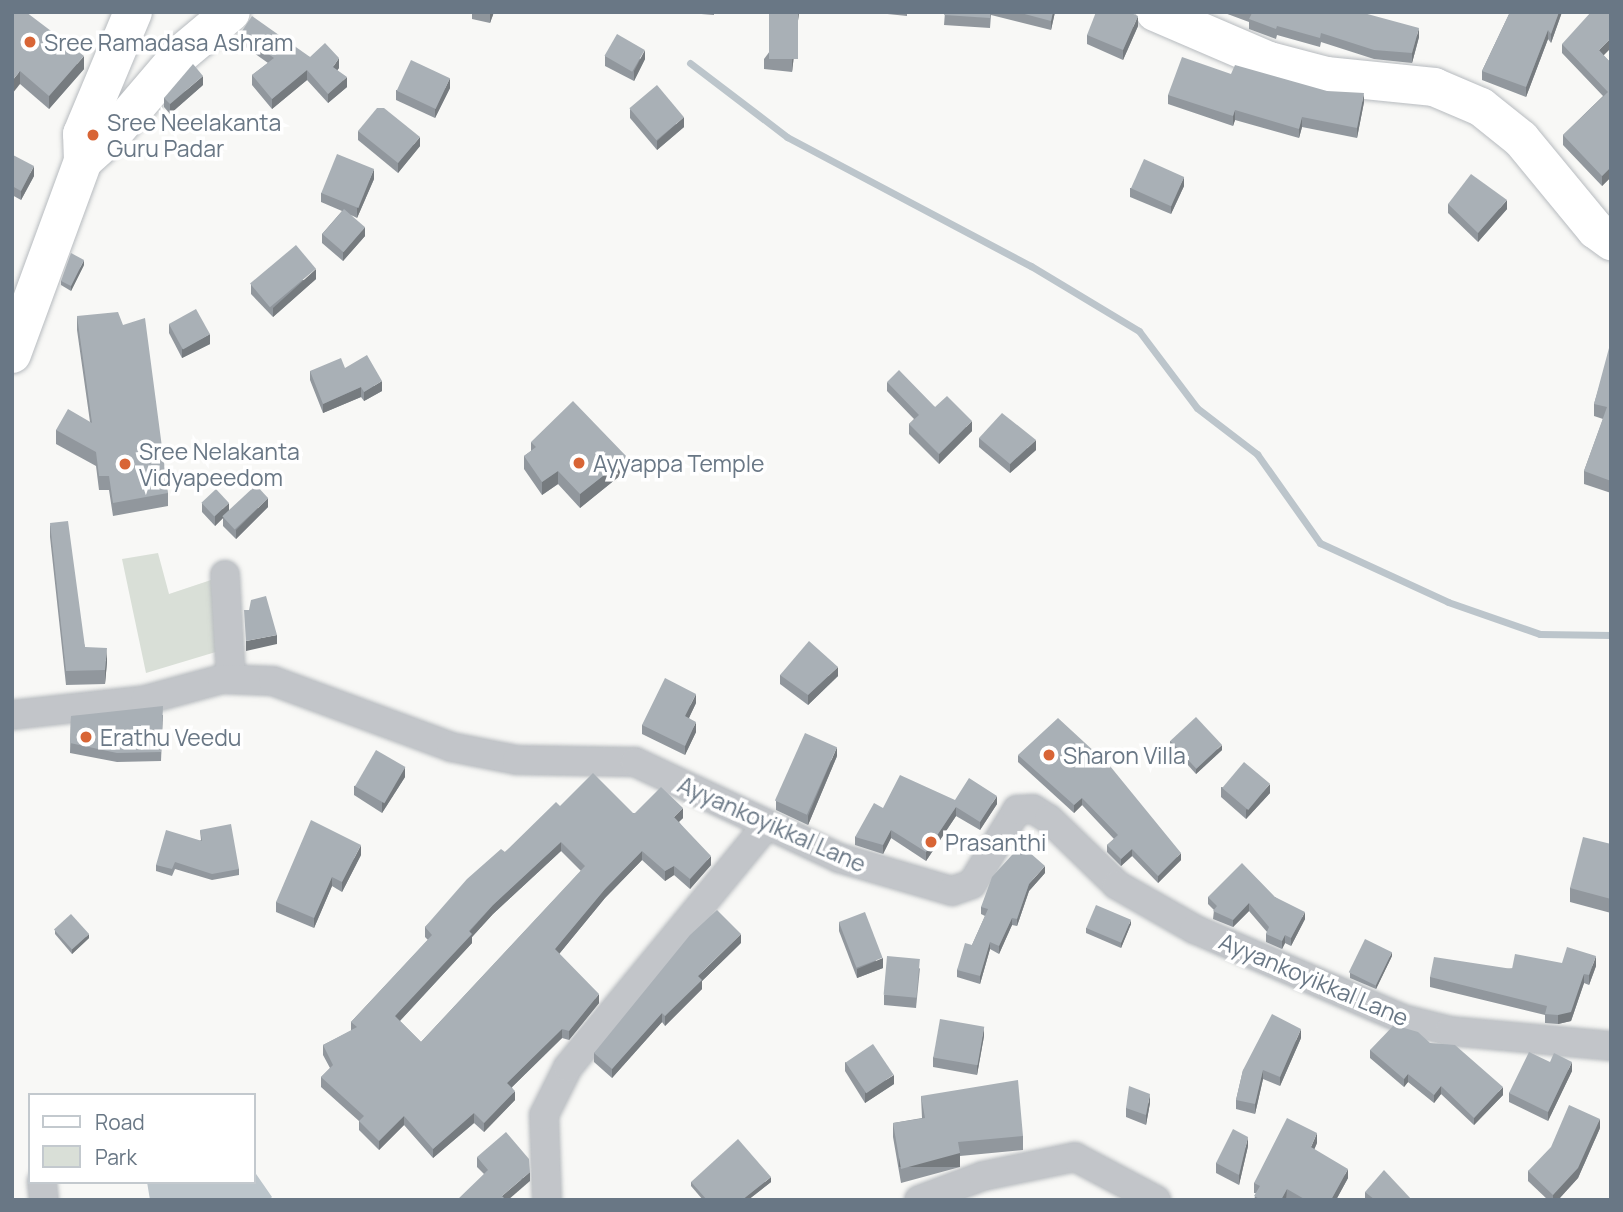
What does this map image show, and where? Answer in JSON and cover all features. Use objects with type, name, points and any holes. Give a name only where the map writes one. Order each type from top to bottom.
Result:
[{"type":"main road","points":[[12,354],[24,289],[83,161],[110,137],[181,54],[231,12]]},
{"type":"main road","points":[[1155,12],[1269,61],[1326,76],[1434,87],[1481,107],[1521,139],[1596,230],[1611,241]]},
{"type":"main road","points":[[83,161],[82,134],[122,17]]},
{"type":"street","points":[[225,575],[232,678]]},
{"type":"street","name":"Ayyankoyikkal Lane","points":[[12,715],[145,700],[232,678],[273,681],[451,747],[517,760],[635,762],[839,858],[963,891],[972,884],[1017,810],[1033,809],[1049,818],[1117,886],[1194,929],[1391,1014],[1450,1031],[1611,1046]]},
{"type":"street","points":[[547,1200],[544,1115],[568,1066],[767,825]]},
{"type":"street","points":[[919,1200],[983,1176],[1075,1157],[1156,1200]]},
{"type":"green space","points":[[158,553],[169,594],[211,580],[219,651],[146,673],[122,559]]},
{"type":"shaded area","points":[[256,1174],[272,1197],[269,1200],[150,1200],[147,1184],[256,1184]]},
{"type":"building","name":"Sree Ramadasa Ashram","points":[[12,12],[26,12],[84,56],[49,96],[20,71],[12,81]]},
{"type":"building","points":[[769,12],[798,12],[798,59],[769,59]]},
{"type":"building","points":[[945,12],[990,12],[990,18],[944,15]]},
{"type":"building","points":[[1017,12],[1053,12],[1051,21]]},
{"type":"building","points":[[1096,12],[1129,12],[1138,16],[1123,50],[1087,35]]},
{"type":"building","points":[[1249,12],[1360,12],[1419,28],[1412,53],[1374,50],[1321,33],[1320,38],[1277,26],[1276,29],[1249,19],[1252,13]]},
{"type":"building","points":[[1510,12],[1559,12],[1551,34],[1548,30],[1526,87],[1482,71]]},
{"type":"building","points":[[1591,12],[1611,12],[1611,38],[1599,50],[1611,63],[1611,167],[1602,176],[1563,135],[1608,92],[1562,44]]},
{"type":"building","points":[[252,16],[310,57],[325,43],[339,58],[333,67],[347,77],[328,94],[307,70],[272,99],[252,75],[274,58],[240,34]]},
{"type":"building","points":[[617,34],[645,50],[632,72],[604,56]]},
{"type":"building","points":[[1182,57],[1231,74],[1235,65],[1327,91],[1364,93],[1357,128],[1302,117],[1299,129],[1235,110],[1233,116],[1168,95]]},
{"type":"building","points":[[411,60],[450,78],[436,109],[397,91]]},
{"type":"building","points":[[193,64],[203,76],[170,104],[164,98]]},
{"type":"building","points":[[657,85],[684,117],[656,140],[629,108]]},
{"type":"building","points":[[377,108],[384,108],[420,137],[398,163],[358,131]]},
{"type":"building","points":[[337,154],[374,169],[358,208],[321,193]]},
{"type":"building","points":[[13,155],[34,166],[21,191],[12,186]]},
{"type":"building","points":[[1144,159],[1184,177],[1171,206],[1131,188]]},
{"type":"building","points":[[1471,174],[1507,200],[1478,233],[1448,204]]},
{"type":"building","points":[[344,209],[365,227],[343,252],[322,234]]},
{"type":"building","points":[[296,245],[316,269],[270,307],[250,284]]},
{"type":"building","points":[[71,253],[84,260],[71,286],[61,281]]},
{"type":"building","points":[[196,309],[210,334],[183,349],[169,324]]},
{"type":"building","points":[[118,312],[123,325],[145,318],[168,493],[113,503],[109,476],[99,476],[96,452],[56,430],[68,409],[92,423],[77,316]]},
{"type":"building","points":[[1609,348],[1611,481],[1584,471],[1607,407],[1594,404]]},
{"type":"building","points":[[367,355],[382,381],[364,392],[361,387],[323,404],[310,371],[341,358],[345,368]]},
{"type":"building","points":[[899,370],[935,407],[947,396],[972,421],[939,454],[909,424],[919,415],[887,382]]},
{"type":"building","name":"Ayyappa Temple","points":[[573,401],[627,457],[580,494],[558,471],[542,482],[524,456],[536,447],[531,442]]},
{"type":"building","points":[[1002,413],[1036,440],[1010,464],[979,438]]},
{"type":"building","points":[[256,485],[268,498],[235,530],[222,516]]},
{"type":"building","points":[[216,489],[229,503],[214,517],[201,503]]},
{"type":"building","points":[[68,521],[85,647],[107,648],[105,670],[66,671],[50,523]]},
{"type":"building","points":[[266,596],[277,635],[246,641],[244,610],[249,610],[251,600]]},
{"type":"building","points":[[809,641],[838,667],[808,695],[780,675]]},
{"type":"building","points":[[665,678],[696,694],[685,716],[696,722],[685,746],[642,725]]},
{"type":"building","points":[[163,706],[161,752],[117,753],[70,743],[71,716]]},
{"type":"building","points":[[1196,717],[1222,745],[1196,769],[1170,741]]},
{"type":"building","points":[[1058,718],[1110,766],[1181,853],[1158,876],[1132,849],[1121,859],[1107,845],[1118,835],[1082,798],[1074,805],[1018,755]]},
{"type":"building","points":[[805,733],[837,747],[807,815],[775,801]]},
{"type":"building","points":[[376,750],[405,767],[384,803],[355,786]]},
{"type":"building","points":[[1244,762],[1270,784],[1248,810],[1222,788]]},
{"type":"building","points":[[593,773],[634,814],[661,787],[683,808],[674,817],[711,856],[690,879],[674,866],[665,871],[642,851],[605,889],[555,949],[599,994],[569,1031],[562,1029],[507,1083],[515,1091],[484,1123],[474,1113],[433,1149],[404,1116],[379,1141],[359,1121],[364,1116],[321,1077],[333,1065],[323,1045],[357,1027],[351,1022],[432,935],[425,927],[467,879],[501,849],[505,852],[556,802],[560,806]],"holes":[[[561,842],[585,866],[421,1042],[395,1016],[472,934],[469,931],[493,905]]]},
{"type":"building","points":[[900,775],[955,800],[969,778],[997,796],[980,822],[956,807],[926,852],[891,830],[883,845],[855,837],[874,803],[883,808]]},
{"type":"building","points":[[311,820],[361,845],[342,882],[332,877],[314,918],[276,902]]},
{"type":"building","points":[[231,824],[239,869],[212,874],[175,862],[172,869],[156,865],[166,830],[202,841],[200,830]]},
{"type":"building","points":[[1583,837],[1611,844],[1611,899],[1570,888]]},
{"type":"building","points":[[1021,845],[1045,866],[1029,884],[1017,919],[1012,918],[999,946],[990,942],[980,976],[957,970],[965,943],[972,945],[988,909],[981,907],[992,877]]},
{"type":"building","points":[[1242,863],[1275,897],[1305,912],[1291,938],[1285,935],[1282,941],[1266,934],[1269,927],[1249,903],[1233,920],[1213,911],[1217,906],[1208,897]]},
{"type":"building","points":[[1096,905],[1131,920],[1121,943],[1086,928]]},
{"type":"building","points":[[717,910],[741,934],[698,976],[702,980],[665,1016],[662,1013],[612,1069],[594,1053],[690,935]]},
{"type":"building","points":[[865,912],[883,958],[856,968],[839,922]]},
{"type":"building","points":[[71,914],[89,934],[72,949],[54,929]]},
{"type":"building","points":[[1365,939],[1392,952],[1376,985],[1349,972]]},
{"type":"building","points":[[1567,947],[1596,956],[1589,975],[1584,974],[1571,1012],[1558,1015],[1545,1014],[1547,1006],[1430,977],[1434,957],[1512,969],[1515,954],[1562,963]]},
{"type":"building","points":[[887,956],[920,959],[916,998],[884,995]]},
{"type":"building","points":[[1272,1014],[1301,1029],[1280,1077],[1263,1070],[1255,1104],[1236,1100],[1243,1070]]},
{"type":"building","points":[[940,1019],[984,1027],[978,1065],[933,1057]]},
{"type":"building","points":[[1394,1025],[1418,1032],[1430,1043],[1455,1045],[1503,1087],[1474,1118],[1441,1086],[1434,1095],[1408,1074],[1404,1079],[1370,1050]]},
{"type":"building","points":[[873,1044],[894,1075],[866,1093],[846,1062]]},
{"type":"building","points":[[1529,1052],[1550,1062],[1554,1053],[1572,1062],[1548,1112],[1509,1093]]},
{"type":"building","points":[[1018,1080],[1023,1136],[958,1142],[960,1153],[901,1169],[893,1123],[925,1118],[921,1096]]},
{"type":"building","points":[[1129,1086],[1150,1094],[1146,1115],[1126,1108]]},
{"type":"building","points":[[1569,1105],[1600,1119],[1578,1168],[1553,1195],[1528,1171],[1551,1147]]},
{"type":"building","points":[[1287,1118],[1317,1133],[1311,1147],[1348,1169],[1331,1200],[1306,1200],[1287,1189],[1281,1200],[1261,1200],[1254,1196],[1260,1186],[1254,1183]]},
{"type":"building","points":[[1233,1129],[1248,1137],[1239,1175],[1216,1163]]},
{"type":"building","points":[[506,1132],[529,1159],[530,1172],[502,1196],[506,1200],[457,1200],[488,1170],[477,1157]]},
{"type":"building","points":[[738,1139],[771,1177],[742,1200],[707,1200],[691,1182]]},
{"type":"building","points":[[1384,1170],[1412,1200],[1375,1200],[1365,1192]]},
{"type":"waterway","points":[[690,63],[787,137],[1031,266],[1139,331],[1197,408],[1257,454],[1320,543],[1448,602],[1540,634],[1611,635]]},
{"type":"place","name":"Sree Ramadasa Ashram","points":[[30,42]]},
{"type":"place","name":"Sree Neelakanta Guru Padar","points":[[93,135]]},
{"type":"place","name":"Ayyappa Temple","points":[[579,463]]},
{"type":"place","name":"Sree Nelakanta Vidyapeedom","points":[[125,464]]},
{"type":"place","name":"Erathu Veedu","points":[[86,737]]},
{"type":"place","name":"Sharon Villa","points":[[1049,755]]},
{"type":"place","name":"Prasanthi","points":[[931,842]]}]
